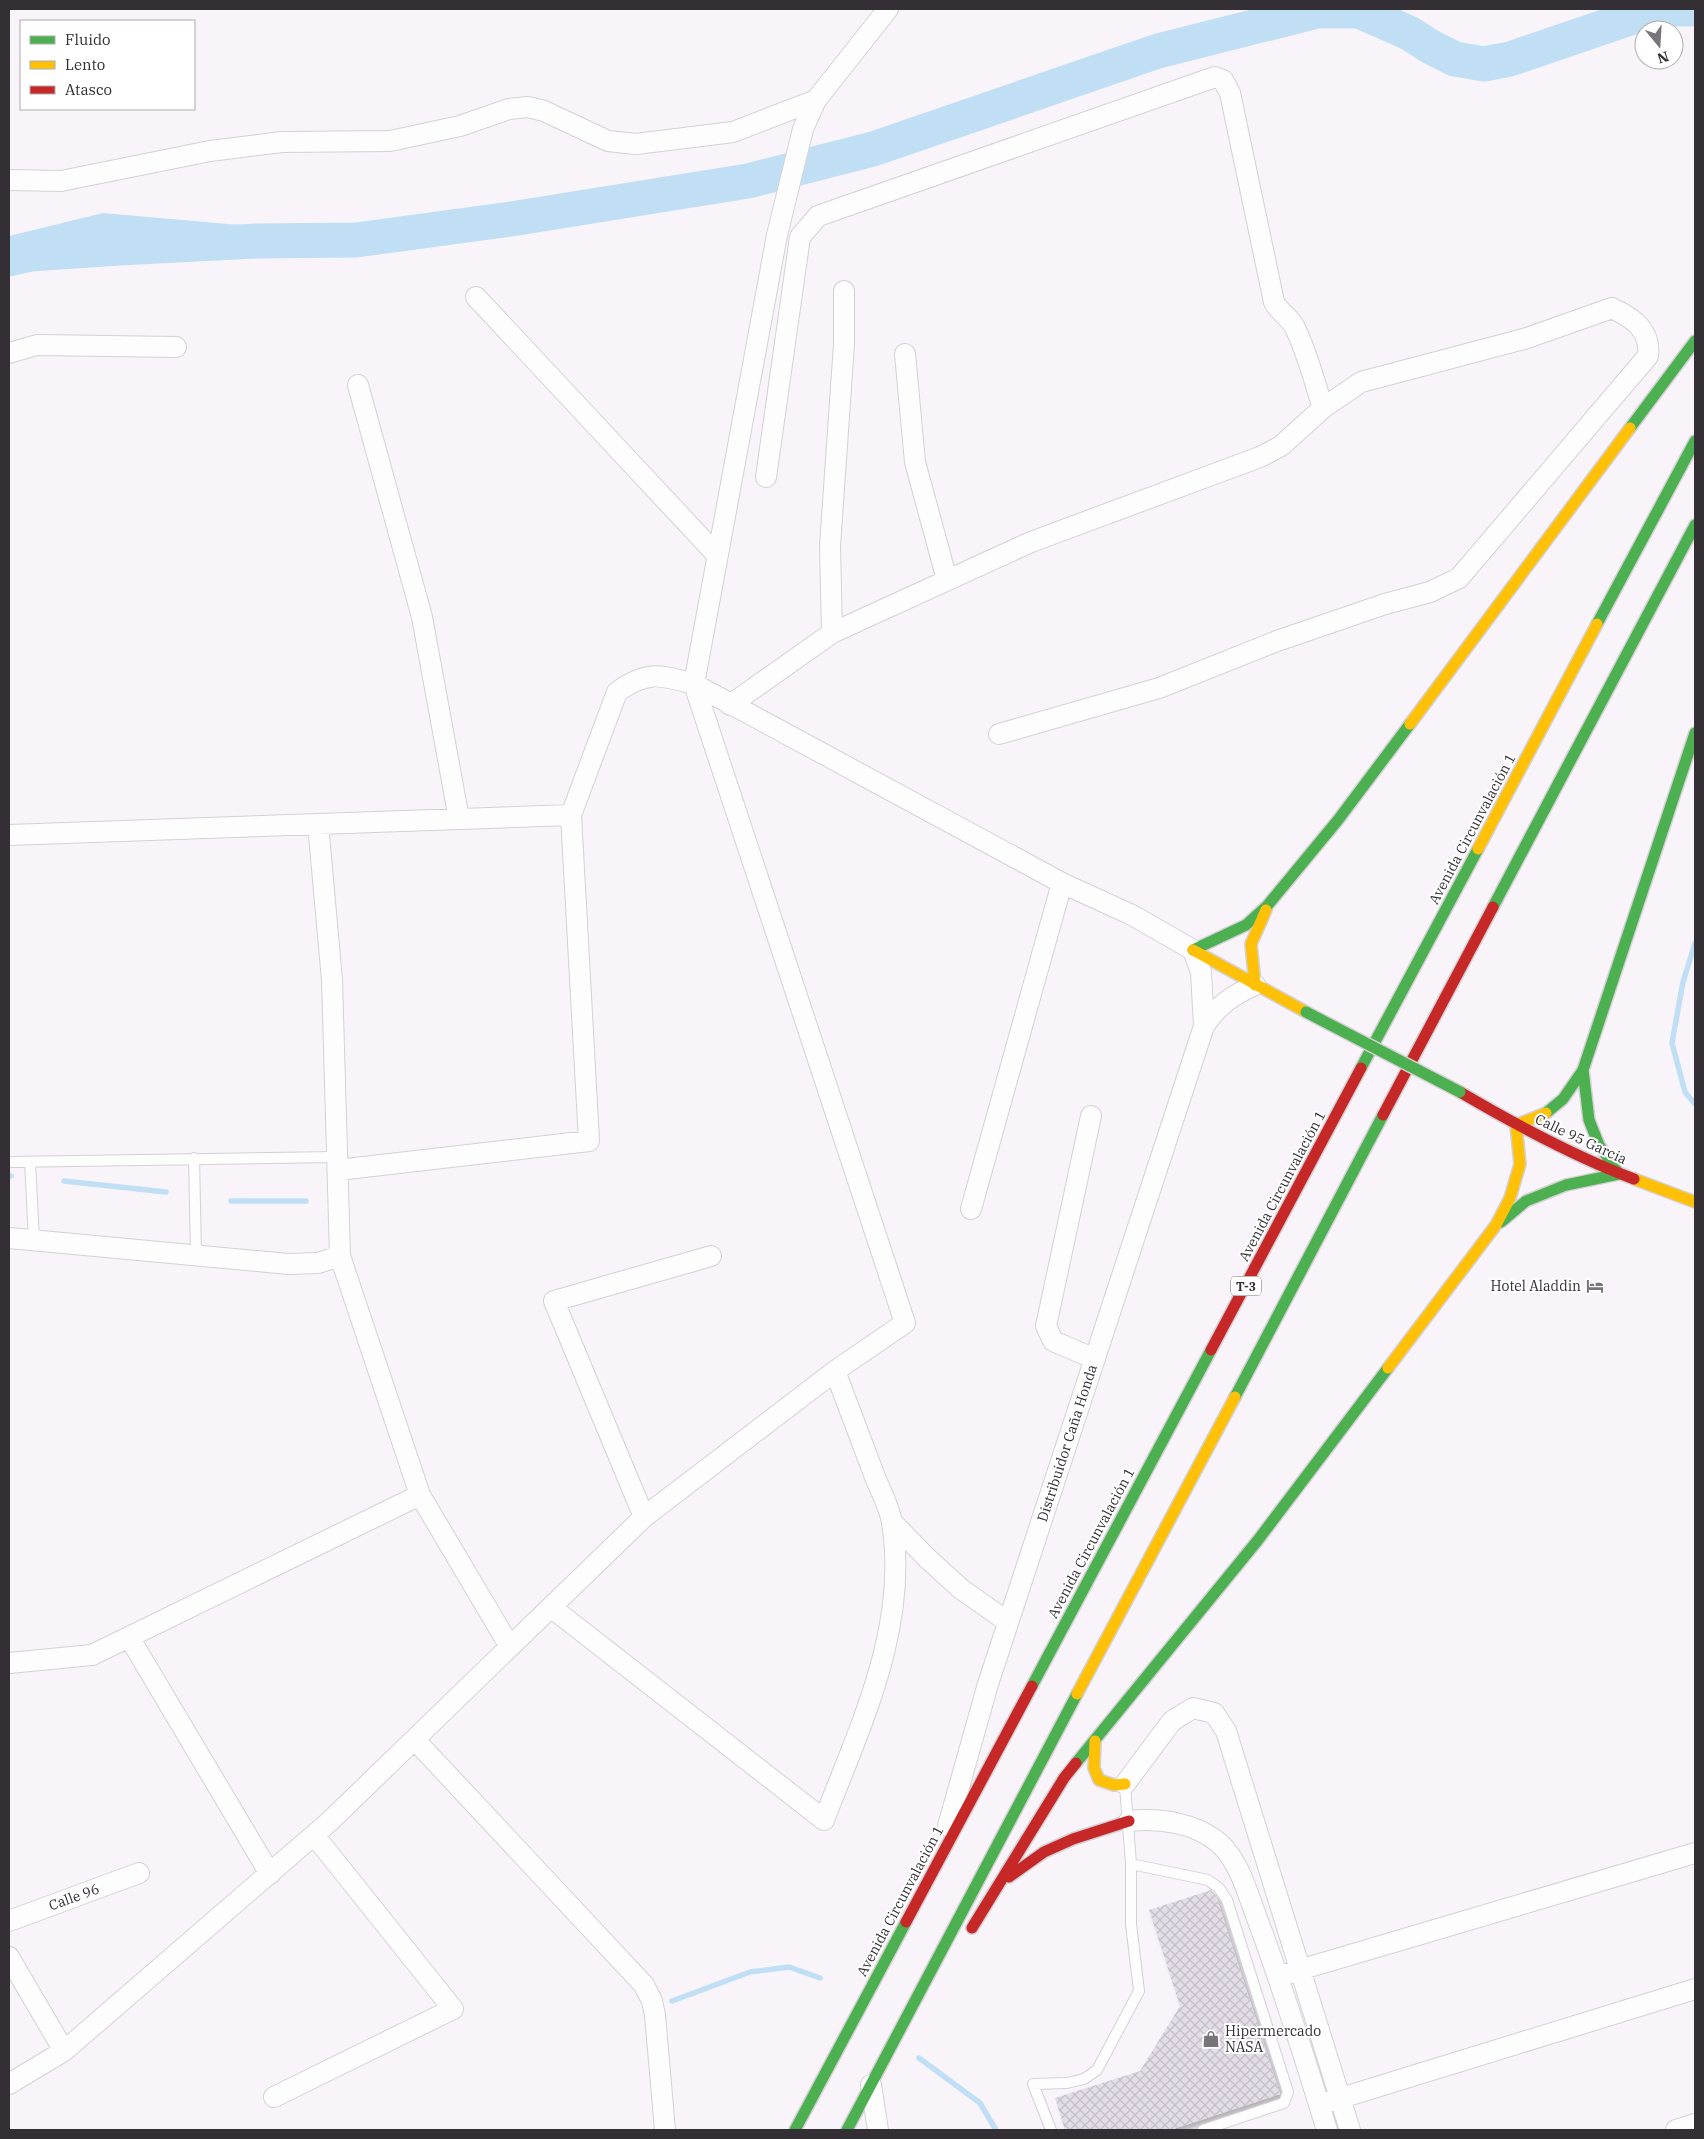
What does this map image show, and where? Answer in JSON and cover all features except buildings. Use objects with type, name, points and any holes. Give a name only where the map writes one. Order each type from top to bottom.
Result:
[{"type":"main road","points":[[1193,950],[1224,938],[1246,925],[1267,906],[1344,812],[1695,341]]},
{"type":"main road","name":"Avenida Circunvalación 1","points":[[795,2130],[1695,441]]},
{"type":"main road","points":[[847,2130],[1695,525]]},
{"type":"main road","points":[[966,1937],[1002,1882],[1064,1778],[1258,1540],[1496,1225],[1510,1198],[1520,1164],[1516,1125],[1545,1115],[1567,1097],[1583,1070],[1695,733]]},
{"type":"main road","points":[[1255,985],[1250,944],[1267,906]]},
{"type":"main road","name":"Calle 95 Garcia","points":[[1193,950],[1255,985],[1460,1092],[1516,1125],[1619,1174],[1695,1202]]},
{"type":"main road","points":[[1496,1225],[1526,1201],[1566,1185],[1619,1174],[1599,1145],[1589,1120],[1583,1070]]},
{"type":"main road","points":[[1095,1741],[1092,1766],[1095,1775],[1102,1783],[1112,1786],[1125,1784]]},
{"type":"main road","points":[[1002,1882],[1044,1852],[1073,1839],[1129,1821]]},
{"type":"main road","points":[[903,2025],[954,1953]]},
{"type":"street","points":[[9,2084],[64,2051],[314,1835],[552,1608],[644,1517],[835,1370],[905,1323],[694,684],[777,235],[803,130],[816,100],[888,9]]},
{"type":"street","points":[[766,477],[800,237],[818,216],[1215,77],[1223,80],[1230,93],[1274,302],[1280,313],[1292,323],[1300,338],[1323,408]]},
{"type":"street","points":[[9,180],[61,181],[210,152],[282,142],[390,141],[460,126],[509,109],[528,107],[544,112],[608,141],[636,144],[732,132],[816,100]]},
{"type":"street","points":[[832,633],[830,546],[844,344],[844,290]]},
{"type":"street","points":[[476,297],[717,556]]},
{"type":"street","points":[[730,705],[832,633],[1039,539],[1260,457],[1288,440],[1323,408],[1361,382],[1524,339],[1612,308],[1627,315],[1642,329],[1650,344],[1648,356],[1614,399],[1459,578],[1430,592],[1385,604],[1277,641],[1159,688],[998,734]]},
{"type":"street","points":[[9,353],[37,345],[176,347]]},
{"type":"street","points":[[905,354],[915,462],[946,580]]},
{"type":"street","points":[[358,385],[422,616],[459,819]]},
{"type":"street","points":[[338,1163],[589,1142],[571,815],[617,692],[638,679],[656,675],[694,684],[1062,883],[1132,915],[1193,950]]},
{"type":"street","points":[[9,834],[571,815]]},
{"type":"street","points":[[318,824],[332,980],[340,1256],[420,1495],[510,1647]]},
{"type":"street","points":[[971,1209],[1062,883]]},
{"type":"street","name":"Distribuidor Caña Honda","points":[[1193,950],[1201,972],[1204,1026]]},
{"type":"street","name":"Distribuidor Caña Honda","points":[[938,1862],[988,1684],[1204,1026],[1222,1004],[1234,994],[1255,985]]},
{"type":"street","points":[[1091,1116],[1046,1326],[1052,1341],[1095,1359]]},
{"type":"street","points":[[9,1238],[289,1264],[318,1263],[340,1256]]},
{"type":"street","points":[[644,1517],[554,1300],[711,1256]]},
{"type":"street","points":[[552,1608],[824,1820],[872,1696],[883,1660],[892,1615],[896,1562],[892,1522],[835,1370]]},
{"type":"street","points":[[9,1663],[92,1655],[420,1495]]},
{"type":"street","points":[[892,1522],[961,1589],[1008,1622]]},
{"type":"street","points":[[129,1637],[270,1874]]},
{"type":"street","points":[[1125,1784],[1172,1721],[1193,1708],[1214,1713],[1226,1731],[1350,2130]]},
{"type":"street","points":[[414,1740],[644,1985],[652,2001],[655,2015],[665,2130]]},
{"type":"street","points":[[1129,1821],[1154,1818],[1181,1824],[1201,1832],[1219,1843],[1232,1859],[1241,1875],[1279,1976],[1327,2130]]},
{"type":"street","points":[[274,2098],[453,2009],[314,1835]]},
{"type":"street","points":[[1279,1976],[1695,1853]]},
{"type":"street","name":"Calle 96","points":[[9,1921],[139,1873]]},
{"type":"street","points":[[9,1957],[64,2051]]},
{"type":"street","points":[[1319,2105],[1695,1989]]},
{"type":"street","points":[[871,2085],[878,2130]]},
{"type":"street","points":[[1676,2130],[1695,2124]]},
{"type":"lane","points":[[9,1162],[194,1158],[338,1163]]},
{"type":"lane","points":[[194,1158],[196,1255]]},
{"type":"lane","points":[[30,1162],[34,1240]]},
{"type":"lane","points":[[1051,2130],[1033,2084],[1067,2083],[1084,2079],[1097,2070],[1139,1991],[1131,1924],[1131,1864],[1125,1784]]},
{"type":"lane","points":[[1131,1864],[1208,1880],[1219,1888],[1226,1900],[1288,2092],[1284,2103],[1203,2130]]},
{"type":"water","points":[[103,213],[307,231],[106,241],[9,265],[9,236]]},
{"type":"waterway","points":[[9,259],[31,254],[119,248],[258,241],[356,240],[511,219],[748,181],[873,149],[1158,51],[1325,9]]},
{"type":"waterway","points":[[1320,11],[1430,38],[1485,55],[1513,56],[1602,19],[1635,9]]},
{"type":"waterway","points":[[1320,11],[1359,11],[1409,33],[1455,59],[1484,64],[1510,59],[1630,18],[1670,9],[1695,9]]},
{"type":"waterway","points":[[1695,943],[1683,982],[1672,1043],[1685,1092],[1695,1104]]},
{"type":"waterway","points":[[64,1181],[166,1192]]},
{"type":"waterway","points":[[231,1201],[306,1201]]},
{"type":"waterway","points":[[672,2001],[750,1972],[789,1967],[820,1978]]},
{"type":"waterway","points":[[919,2058],[980,2103],[996,2130]]},
{"type":"traffic: fast","points":[[1630,428],[1695,341]]},
{"type":"traffic: fast","points":[[1597,624],[1695,441]]},
{"type":"traffic: fast","points":[[1493,907],[1695,525]]},
{"type":"traffic: fast","points":[[1193,950],[1246,925],[1267,906],[1338,820],[1410,724]]},
{"type":"traffic: fast","points":[[1546,1113],[1563,1099],[1583,1070],[1695,733]]},
{"type":"traffic: fast","points":[[1361,1068],[1478,849]]},
{"type":"traffic: fast","points":[[1306,1012],[1460,1092]]},
{"type":"traffic: fast","points":[[1501,1222],[1526,1201],[1566,1185],[1619,1174],[1599,1145],[1589,1120],[1583,1070]]},
{"type":"traffic: fast","points":[[1235,1397],[1383,1115]]},
{"type":"traffic: fast","points":[[1032,1686],[1211,1350]]},
{"type":"traffic: fast","points":[[1076,1763],[1258,1540],[1388,1368]]},
{"type":"traffic: fast","points":[[847,2130],[1077,1694]]},
{"type":"traffic: fast","points":[[795,2130],[906,1922]]},
{"type":"traffic: slow","points":[[1410,724],[1630,428]]},
{"type":"traffic: slow","points":[[1478,849],[1597,624]]},
{"type":"traffic: slow","points":[[1255,985],[1251,944],[1266,910]]},
{"type":"traffic: slow","points":[[1193,950],[1306,1012]]},
{"type":"traffic: slow","points":[[1388,1368],[1496,1225],[1510,1198],[1520,1164],[1516,1125],[1546,1113]]},
{"type":"traffic: slow","points":[[1634,1179],[1695,1202]]},
{"type":"traffic: slow","points":[[1077,1694],[1235,1397]]},
{"type":"traffic: slow","points":[[1095,1741],[1094,1768],[1099,1780],[1114,1785],[1125,1784]]},
{"type":"traffic: jam","points":[[1383,1115],[1493,907]]},
{"type":"traffic: jam","points":[[1211,1350],[1361,1068]]},
{"type":"traffic: jam","points":[[1460,1092],[1545,1139],[1634,1179]]},
{"type":"traffic: jam","points":[[906,1922],[1032,1686]]},
{"type":"traffic: jam","points":[[972,1928],[1064,1778],[1076,1763]]},
{"type":"traffic: jam","points":[[1009,1877],[1044,1852],[1073,1839],[1129,1821]]},
{"type":"place","name":"Hotel Aladdin","points":[[1595,1286]]},
{"type":"place","name":"Hipermercado NASA","points":[[1211,2039]]}]
